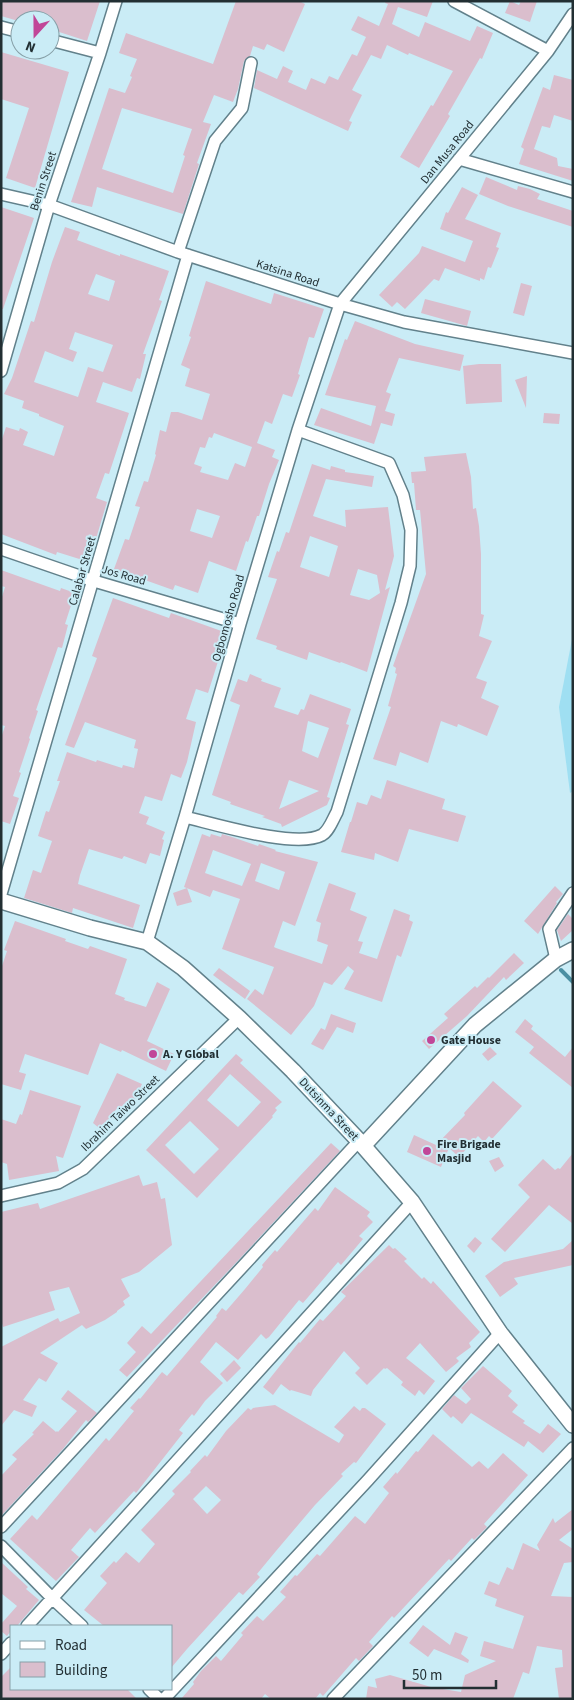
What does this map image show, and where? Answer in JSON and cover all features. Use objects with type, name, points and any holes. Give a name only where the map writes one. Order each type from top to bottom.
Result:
[{"type":"street","name":"Benin Street","points":[[1,371],[49,205],[116,1]]},
{"type":"street","points":[[454,1],[548,51]]},
{"type":"street","name":"Dan Musa Road","points":[[340,304],[548,51],[573,14]]},
{"type":"street","points":[[60,43],[100,53]]},
{"type":"street","name":"Calabar Street","points":[[1,894],[94,581],[215,141],[242,108],[251,63]]},
{"type":"street","points":[[459,159],[573,192]]},
{"type":"street","name":"Katsina Road","points":[[1,194],[49,205],[183,254],[340,304],[404,322],[573,352]]},
{"type":"street","name":"Ogbomosho Road","points":[[147,942],[298,430],[340,304]]},
{"type":"street","points":[[185,817],[269,836],[293,839],[314,838],[324,834],[337,812],[401,603],[410,566],[411,530],[403,495],[389,463],[298,430]]},
{"type":"street","name":"Jos Road","points":[[1,549],[94,581],[240,624]]},
{"type":"street","points":[[556,959],[548,929],[573,893]]},
{"type":"street","name":"Dutsinma Street","points":[[1,901],[90,928],[147,942],[183,968],[239,1018],[293,1071],[361,1143],[412,1202],[500,1333],[573,1425]]},
{"type":"street","points":[[1,1527],[361,1143],[476,1025],[556,959],[573,950]]},
{"type":"street","name":"Ibrahim Taiwo Street","points":[[1,1196],[58,1183],[83,1169],[239,1018]]},
{"type":"street","points":[[28,1625],[412,1202]]},
{"type":"street","points":[[164,1699],[368,1480],[500,1333]]},
{"type":"street","points":[[333,1699],[573,1448]]},
{"type":"street","points":[[1,1546],[81,1625]]},
{"type":"street","points":[[1,1654],[10,1644]]},
{"type":"street","points":[[150,1690],[159,1699]]},
{"type":"shaded area","points":[[573,634],[573,791],[570,793],[559,707]]},
{"type":"building","points":[[1,1],[100,1],[87,41],[60,32],[60,10],[10,10],[10,19],[1,16]]},
{"type":"building","points":[[236,1],[299,1],[305,4],[284,52],[267,44],[264,50],[253,46],[250,56],[244,61],[233,102],[214,95],[203,122],[211,124],[197,163],[199,164],[183,214],[97,187],[92,207],[71,202],[109,88],[125,93],[132,77],[130,76],[137,59],[119,53],[126,33],[213,64]],"holes":[[[122,108],[192,129],[173,193],[102,169]]]},
{"type":"building","points":[[386,1],[433,1],[427,17],[398,7],[392,24],[419,37],[425,22],[470,41],[477,26],[493,33],[482,59],[480,58],[448,114],[450,116],[419,168],[400,157],[453,71],[409,53],[408,55],[387,45],[381,59],[371,55],[352,90],[362,95],[349,121],[352,122],[348,131],[254,88],[257,70],[277,79],[283,66],[293,71],[288,82],[306,90],[311,78],[325,84],[329,76],[338,80],[352,54],[357,56],[366,37],[351,30],[358,16],[379,26],[388,4],[385,3]]},
{"type":"building","points":[[510,1],[519,5],[521,1],[537,1],[530,22],[505,13]]},
{"type":"building","points":[[1,52],[10,55],[10,60],[28,60],[69,72],[35,188],[6,178],[29,108],[1,99]]},
{"type":"building","points":[[554,75],[573,80],[573,121],[554,115],[550,128],[542,126],[534,149],[557,158],[558,166],[573,169],[573,181],[519,164],[524,149],[521,147],[543,87],[550,90]]},
{"type":"building","points":[[486,177],[517,190],[518,186],[530,189],[540,194],[537,199],[573,211],[573,227],[508,206],[479,194]]},
{"type":"building","points":[[462,187],[478,195],[465,219],[501,233],[496,247],[499,248],[491,268],[488,267],[484,280],[480,278],[480,281],[445,268],[439,281],[434,279],[405,309],[397,302],[392,307],[379,295],[419,253],[422,246],[465,262],[473,241],[440,229],[446,212],[448,213]]},
{"type":"building","points":[[1,207],[34,218],[3,309],[1,309]]},
{"type":"building","points":[[65,227],[80,232],[77,240],[169,271],[159,300],[162,301],[143,354],[146,354],[140,379],[137,378],[132,392],[103,382],[96,402],[129,413],[109,474],[105,473],[96,498],[107,502],[89,562],[57,552],[56,555],[1,534],[1,442],[6,427],[19,431],[20,428],[28,432],[23,445],[54,456],[64,426],[22,408],[24,401],[4,394],[12,378],[31,321],[34,322],[52,262]],"holes":[[[96,274],[115,281],[109,301],[88,294]],[[75,332],[113,345],[103,372],[88,367],[78,397],[34,382],[45,351],[73,362],[77,352],[69,349]]]},
{"type":"building","points":[[206,281],[271,304],[274,293],[324,309],[314,338],[309,337],[298,374],[300,375],[292,397],[283,394],[272,424],[265,421],[257,443],[275,450],[272,457],[279,460],[259,516],[257,516],[248,542],[246,541],[236,571],[209,561],[198,593],[175,585],[173,590],[114,569],[125,539],[129,540],[140,507],[135,506],[144,481],[148,482],[156,455],[160,430],[166,432],[171,412],[178,412],[202,420],[210,394],[185,386],[190,369],[181,365],[191,337],[189,336]],"holes":[[[214,433],[252,447],[245,467],[235,463],[228,480],[200,472],[202,467],[194,464],[200,447],[205,448],[209,437],[212,438]],[[197,509],[220,516],[212,538],[190,531]]]},
{"type":"building","points":[[521,283],[532,286],[524,316],[513,313]]},
{"type":"building","points":[[425,299],[471,311],[467,326],[421,313]]},
{"type":"building","points":[[355,321],[415,344],[464,355],[460,371],[399,358],[386,392],[391,394],[385,411],[395,414],[392,426],[381,423],[374,444],[314,425],[321,408],[371,426],[376,406],[325,395],[345,339],[347,340]]},
{"type":"building","points":[[501,364],[502,402],[466,404],[463,366]]},
{"type":"building","points":[[527,376],[526,408],[515,380]]},
{"type":"building","points":[[544,413],[560,414],[559,424],[543,423]]},
{"type":"building","points":[[466,453],[471,477],[473,509],[476,508],[479,526],[481,554],[481,614],[484,615],[479,636],[492,641],[476,678],[487,682],[481,698],[499,706],[487,736],[458,724],[457,727],[441,721],[428,763],[400,752],[396,766],[373,759],[391,707],[388,706],[397,674],[395,673],[396,668],[393,666],[426,574],[420,510],[416,510],[414,483],[412,483],[411,472],[426,471],[424,457]]},
{"type":"building","points":[[312,464],[330,470],[331,466],[345,470],[345,472],[374,476],[372,487],[326,479],[313,516],[346,527],[345,510],[388,507],[394,556],[385,590],[390,587],[367,672],[309,652],[307,660],[276,649],[277,646],[256,639],[277,579],[268,577],[286,532],[289,533]],"holes":[[[310,536],[338,546],[329,577],[300,567]],[[358,569],[377,575],[380,593],[369,600],[350,595]]]},
{"type":"building","points":[[1,570],[60,591],[61,588],[75,593],[65,624],[68,625],[62,648],[58,647],[36,710],[38,711],[13,796],[19,798],[10,824],[1,821],[1,738],[5,726],[1,725],[1,600],[5,587],[1,586]]},
{"type":"building","points":[[113,598],[169,618],[171,613],[227,633],[208,693],[196,689],[186,719],[196,722],[187,762],[181,778],[171,774],[162,801],[145,796],[139,813],[149,817],[146,824],[165,832],[162,839],[164,840],[160,856],[150,853],[146,864],[124,856],[122,859],[89,849],[80,875],[78,884],[140,905],[133,928],[73,908],[72,913],[24,898],[33,870],[41,873],[52,841],[38,836],[46,811],[49,812],[60,781],[57,781],[67,752],[96,762],[97,760],[122,768],[123,765],[134,768],[138,749],[134,748],[136,740],[85,722],[74,748],[65,745],[97,658],[92,656]]},
{"type":"building","points":[[250,674],[262,679],[261,681],[281,688],[274,707],[298,715],[301,709],[304,710],[310,694],[351,709],[346,724],[349,725],[327,797],[330,798],[327,805],[282,827],[281,824],[262,817],[265,816],[230,804],[231,802],[212,795],[240,705],[230,701],[238,679],[247,682]],"holes":[[[308,721],[329,728],[318,758],[302,751]],[[289,780],[319,791],[279,809]]]},
{"type":"building","points":[[387,780],[445,799],[442,809],[466,816],[458,842],[409,829],[398,862],[375,853],[374,860],[341,852],[357,802],[367,805],[371,795],[381,799]]},
{"type":"building","points":[[202,834],[210,837],[211,834],[221,837],[222,834],[318,862],[295,926],[283,921],[274,947],[276,948],[322,964],[328,945],[317,941],[321,923],[316,921],[329,883],[356,893],[350,910],[367,917],[358,941],[363,942],[359,953],[377,959],[394,909],[410,915],[409,920],[413,922],[401,957],[397,955],[382,1002],[344,989],[354,971],[348,966],[332,985],[324,982],[314,1006],[291,1035],[247,999],[255,989],[263,995],[274,967],[222,949],[240,899],[213,890],[210,897],[184,887]],"holes":[[[213,850],[251,864],[242,886],[205,873]],[[261,863],[285,872],[279,890],[255,881]]]},
{"type":"building","points":[[555,886],[563,894],[556,902],[538,934],[524,921]]},
{"type":"building","points":[[187,888],[192,902],[177,906],[173,893]]},
{"type":"building","points":[[568,914],[573,919],[573,930],[561,941],[557,930]]},
{"type":"building","points":[[15,921],[88,949],[90,946],[127,959],[115,994],[125,998],[124,1000],[146,1007],[157,982],[170,989],[147,1041],[174,1054],[166,1071],[122,1050],[121,1052],[100,1043],[88,1075],[25,1054],[19,1072],[26,1074],[21,1090],[1,1084],[1,969],[7,951],[4,950]]},
{"type":"building","points":[[514,953],[524,963],[506,980],[504,977],[467,1016],[429,1049],[422,1041],[448,1018],[444,1014],[475,986],[477,988],[489,978]]},
{"type":"building","points":[[219,968],[250,991],[245,999],[213,975]]},
{"type":"building","points":[[331,1014],[356,1023],[353,1033],[337,1027],[323,1050],[311,1044],[321,1028],[325,1030]]},
{"type":"building","points":[[525,1019],[533,1026],[531,1029],[565,1057],[573,1047],[573,1088],[529,1053],[534,1047],[515,1032]]},
{"type":"building","points":[[490,1047],[497,1054],[488,1061],[482,1054]]},
{"type":"building","points":[[236,1054],[243,1060],[240,1063],[282,1102],[275,1108],[277,1110],[273,1117],[197,1198],[146,1150]],"holes":[[[230,1074],[261,1102],[238,1127],[207,1100]],[[190,1121],[219,1149],[194,1174],[165,1145]]]},
{"type":"building","points":[[117,1073],[142,1084],[129,1112],[118,1107],[104,1125],[99,1128],[93,1123]]},
{"type":"building","points":[[493,1081],[522,1106],[492,1139],[489,1136],[484,1142],[478,1136],[459,1157],[449,1148],[441,1167],[407,1152],[414,1135],[436,1145],[465,1115],[464,1113]]},
{"type":"building","points":[[30,1090],[81,1106],[63,1158],[56,1156],[59,1171],[9,1180],[7,1164],[1,1162],[1,1119],[16,1124],[20,1114],[22,1115]]},
{"type":"building","points":[[331,1143],[340,1151],[231,1268],[127,1377],[119,1370],[136,1352],[127,1343],[142,1326],[151,1334]]},
{"type":"building","points":[[573,1153],[573,1224],[549,1205],[505,1252],[491,1239],[530,1197],[518,1185],[543,1159],[555,1170],[560,1169]]},
{"type":"building","points":[[499,1157],[504,1166],[495,1172],[489,1161]]},
{"type":"building","points":[[139,1175],[143,1186],[157,1182],[161,1199],[165,1198],[172,1245],[139,1272],[121,1279],[130,1296],[123,1301],[125,1305],[117,1312],[86,1329],[82,1325],[40,1353],[58,1363],[46,1382],[39,1378],[23,1400],[37,1406],[32,1417],[14,1410],[1,1426],[1,1347],[58,1318],[60,1322],[80,1313],[69,1287],[49,1292],[55,1310],[3,1327],[1,1320],[1,1212],[38,1203],[40,1209]]},
{"type":"building","points":[[335,1187],[370,1212],[367,1216],[373,1222],[359,1236],[363,1239],[341,1265],[338,1262],[303,1303],[299,1300],[269,1337],[266,1339],[261,1334],[238,1360],[216,1342],[200,1362],[223,1383],[179,1430],[183,1433],[136,1493],[134,1491],[95,1533],[90,1528],[71,1550],[79,1557],[56,1581],[10,1539],[32,1515],[37,1520],[106,1438],[109,1441],[134,1411],[130,1408],[162,1372],[167,1376],[217,1317],[222,1308],[226,1311],[275,1250],[277,1252],[315,1208],[318,1211]]},
{"type":"building","points":[[475,1237],[482,1243],[474,1253],[467,1246]]},
{"type":"building","points":[[573,1240],[573,1265],[514,1278],[518,1284],[500,1297],[485,1276],[504,1262],[563,1249]]},
{"type":"building","points":[[389,1245],[407,1259],[404,1261],[422,1279],[424,1277],[431,1284],[433,1281],[480,1332],[469,1343],[471,1347],[456,1358],[459,1361],[446,1372],[420,1343],[406,1358],[435,1381],[424,1395],[419,1390],[415,1396],[401,1385],[403,1382],[387,1368],[384,1368],[367,1385],[355,1373],[360,1368],[344,1351],[313,1390],[311,1396],[290,1391],[281,1384],[273,1395],[263,1387],[299,1342],[320,1319],[323,1321],[346,1296],[341,1292]]},
{"type":"building","points":[[234,1360],[241,1368],[227,1382],[220,1374]]},
{"type":"building","points":[[483,1366],[512,1391],[508,1396],[518,1405],[512,1412],[525,1421],[523,1423],[540,1434],[548,1424],[561,1434],[543,1453],[528,1441],[524,1447],[471,1413],[462,1424],[453,1416],[451,1418],[442,1409],[454,1395],[466,1404],[471,1399],[461,1388]]},
{"type":"building","points":[[68,1390],[97,1413],[88,1422],[86,1420],[63,1449],[1,1516],[1,1476],[17,1459],[12,1455],[34,1434],[32,1433],[43,1421],[58,1432],[77,1411],[61,1399]]},
{"type":"building","points":[[275,1405],[339,1443],[344,1435],[334,1427],[354,1406],[360,1411],[362,1408],[365,1408],[386,1424],[356,1463],[354,1462],[341,1474],[343,1476],[315,1505],[257,1574],[260,1577],[243,1595],[239,1592],[172,1667],[172,1625],[103,1625],[84,1610],[107,1583],[100,1576],[114,1561],[116,1563],[126,1552],[139,1563],[155,1544],[141,1530],[175,1494],[172,1491],[190,1471],[205,1455],[207,1457],[226,1431],[248,1408],[251,1410],[253,1408]],"holes":[[[206,1486],[221,1500],[207,1514],[193,1499]]]},
{"type":"building","points":[[433,1434],[472,1467],[479,1461],[488,1469],[503,1453],[528,1475],[484,1524],[487,1527],[474,1540],[472,1538],[451,1561],[449,1559],[394,1618],[392,1616],[369,1642],[373,1646],[359,1661],[356,1658],[323,1696],[320,1693],[315,1699],[271,1699],[265,1694],[261,1699],[181,1699],[194,1684],[193,1682],[201,1671],[216,1656],[221,1661],[243,1635],[241,1633],[257,1616],[263,1621],[286,1597],[280,1592],[317,1554],[320,1556],[355,1516],[365,1524],[389,1493],[383,1487]]},
{"type":"building","points":[[573,1509],[573,1529],[559,1540],[573,1549],[573,1562],[564,1563],[551,1596],[573,1597],[573,1699],[559,1699],[555,1668],[563,1667],[562,1650],[537,1646],[529,1674],[523,1672],[513,1699],[366,1699],[368,1686],[377,1688],[375,1679],[390,1675],[431,1687],[461,1692],[465,1675],[496,1661],[480,1656],[484,1641],[513,1649],[524,1616],[495,1606],[497,1599],[484,1594],[489,1581],[499,1585],[507,1567],[513,1570],[523,1543],[540,1551],[537,1545],[553,1518],[555,1523]]},
{"type":"building","points":[[1,1562],[39,1600],[18,1625],[10,1625],[10,1632],[7,1636],[1,1631],[1,1624],[17,1606],[1,1593]]},
{"type":"building","points":[[423,1625],[450,1645],[455,1632],[468,1637],[461,1654],[469,1660],[468,1663],[434,1649],[428,1657],[409,1643]]},
{"type":"building","points":[[10,1668],[10,1690],[128,1690],[137,1699],[1,1699],[1,1677]]},
{"type":"waterway","points":[[561,970],[573,982]]},
{"type":"place","name":"Gate House","points":[[431,1040]]},
{"type":"place","name":"A. Y Global","points":[[153,1054]]},
{"type":"place","name":"Fire Brigade Masjid","points":[[427,1151]]}]
